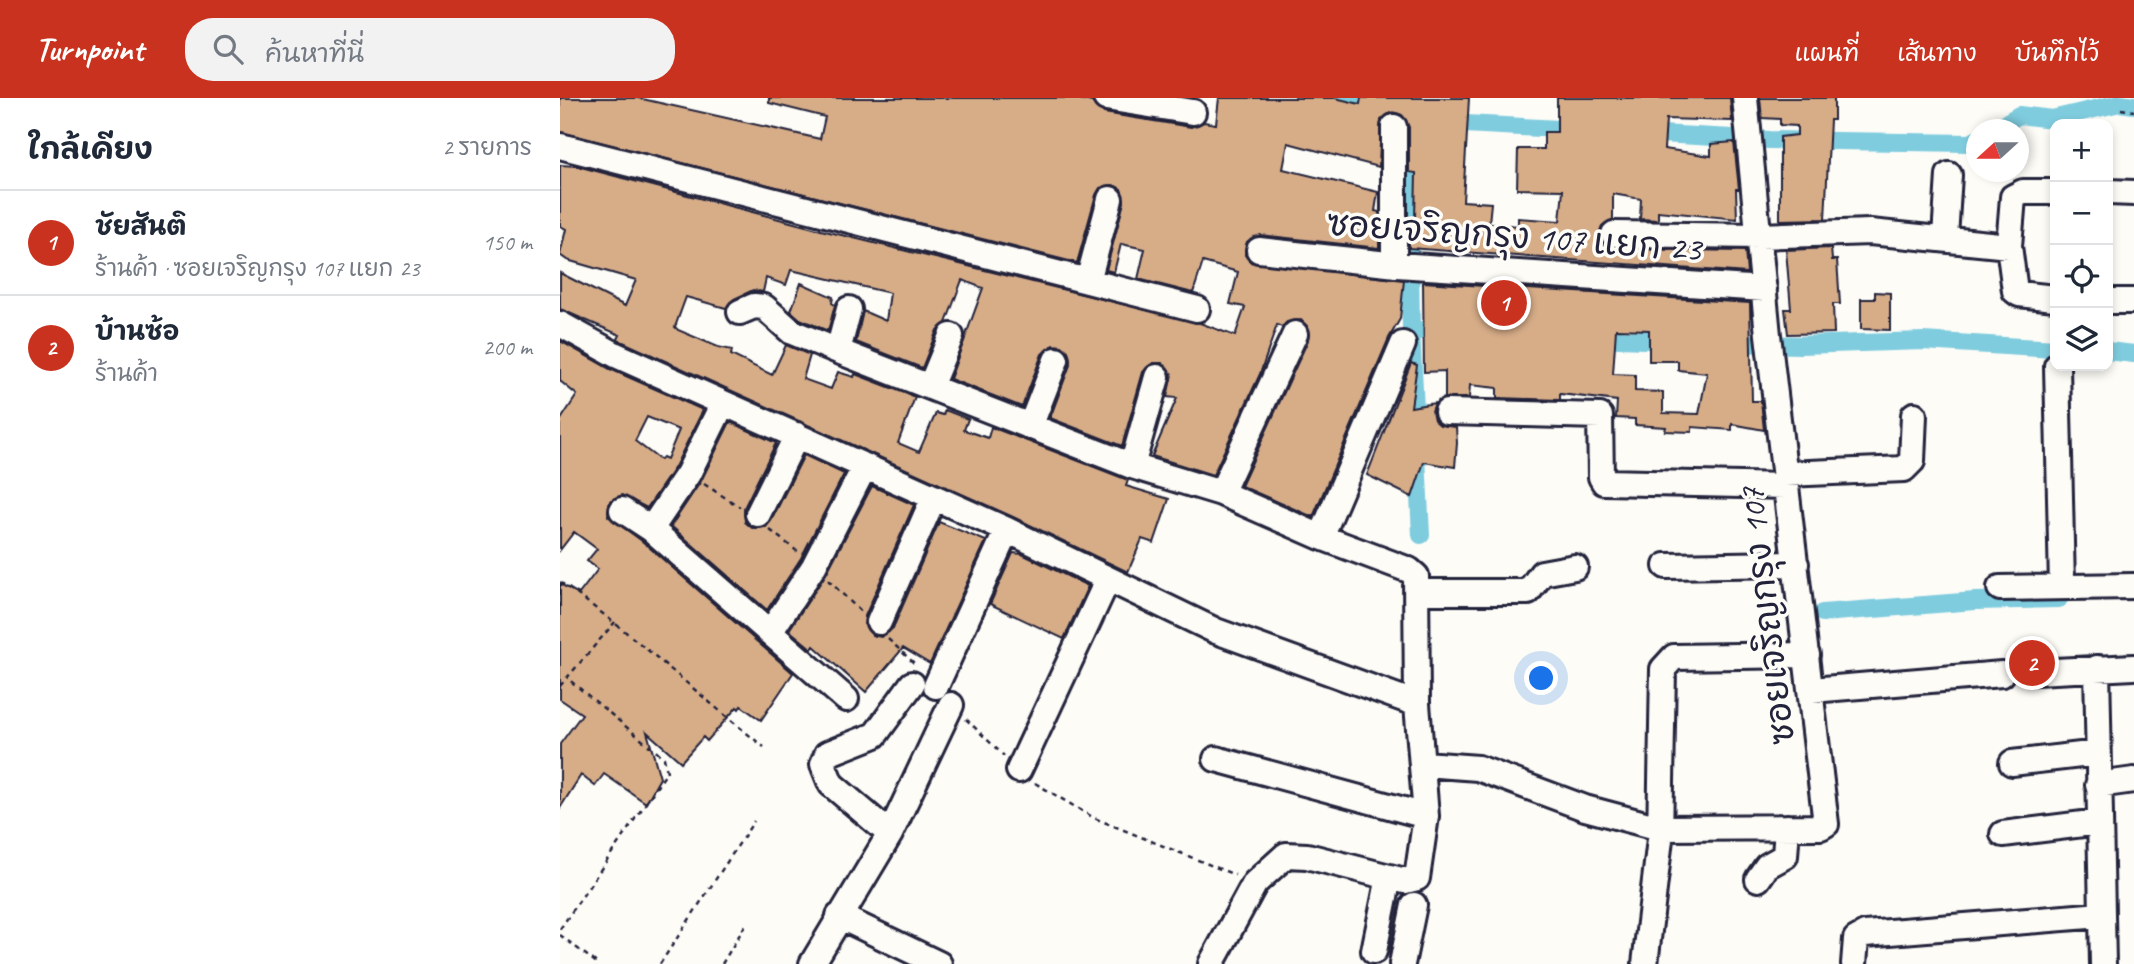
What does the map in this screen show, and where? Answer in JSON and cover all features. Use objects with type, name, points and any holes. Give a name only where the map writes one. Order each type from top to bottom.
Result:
[{"type":"street","points":[[1106,98],[1193,112]]},
{"type":"street","name":"ซอยเจริญกรุง 107","points":[[1424,764],[1478,768],[1585,808],[1661,828],[1821,827],[1827,817],[1769,342],[1745,98]]},
{"type":"street","points":[[1394,127],[1402,265]]},
{"type":"street","points":[[560,146],[1197,309]]},
{"type":"street","points":[[1945,237],[1949,175]]},
{"type":"street","points":[[2050,192],[2023,192],[2013,197],[2009,246],[2015,291],[2019,294],[2050,297]]},
{"type":"street","points":[[2113,192],[2134,192]]},
{"type":"street","points":[[1088,281],[1111,199]]},
{"type":"street","points":[[1614,234],[1759,236],[1870,232],[1945,237],[2009,246]]},
{"type":"street","name":"ซอยเจริญกรุง 107 แยก 23","points":[[1259,250],[1402,265],[1764,289]]},
{"type":"street","points":[[2113,301],[2134,301]]},
{"type":"street","points":[[740,312],[754,306],[764,307],[792,332],[838,351],[1132,466],[1221,494],[1321,537],[1409,570],[1416,576],[1417,704],[1424,764],[1426,816],[1417,878],[1411,881],[1388,877],[1307,856],[1286,855],[1255,883],[1211,964]]},
{"type":"street","points":[[838,351],[849,309]]},
{"type":"street","points":[[560,324],[616,355],[1007,530],[1216,631],[1417,704]]},
{"type":"street","points":[[1221,494],[1295,334]]},
{"type":"street","points":[[930,387],[951,336]]},
{"type":"street","points":[[1321,537],[1403,344]]},
{"type":"street","points":[[1030,427],[1056,360]]},
{"type":"street","points":[[2057,371],[2063,586]]},
{"type":"street","points":[[1132,466],[1157,377]]},
{"type":"street","points":[[652,528],[688,474],[723,403]]},
{"type":"street","points":[[1447,412],[1600,416],[1601,477],[1604,482],[1786,480],[1904,469],[1912,461],[1914,415]]},
{"type":"street","points":[[758,514],[797,435]]},
{"type":"street","points":[[771,631],[814,566],[865,466]]},
{"type":"street","points":[[879,622],[934,497]]},
{"type":"street","points":[[622,510],[652,528],[846,699]]},
{"type":"street","points":[[812,964],[890,834],[933,692],[1007,530]]},
{"type":"street","points":[[1666,566],[1796,564]]},
{"type":"street","points":[[1418,592],[1528,592],[1542,573],[1575,567]]},
{"type":"street","points":[[1019,771],[1108,579]]},
{"type":"street","points":[[2000,588],[2134,586]]},
{"type":"street","points":[[1645,964],[1661,828],[1663,683],[1667,662],[1674,657],[1807,655]]},
{"type":"street","points":[[2035,672],[2134,667]]},
{"type":"street","points":[[2097,668],[2102,964]]},
{"type":"street","points":[[1812,690],[2002,674]]},
{"type":"street","points":[[890,834],[831,784],[823,764],[827,754],[875,735],[933,692]]},
{"type":"street","points":[[2012,763],[2098,753]]},
{"type":"street","points":[[1216,759],[1426,816]]},
{"type":"street","points":[[2098,785],[2134,780]]},
{"type":"street","points":[[2003,834],[2099,822]]},
{"type":"street","points":[[1758,879],[1767,866],[1785,856],[1787,827]]},
{"type":"street","points":[[1374,951],[1388,877]]},
{"type":"street","points":[[1402,964],[1414,905]]},
{"type":"street","points":[[1854,964],[1853,946],[1856,939],[1865,934],[2101,915]]},
{"type":"street","points":[[839,916],[939,964]]},
{"type":"path","points":[[2121,109],[2134,111]]},
{"type":"path","points":[[560,582],[615,622],[764,747]]},
{"type":"path","points":[[560,686],[615,622]]},
{"type":"path","points":[[560,929],[667,772],[664,758],[567,678]]},
{"type":"path","points":[[660,964],[754,821]]},
{"type":"path","points":[[722,964],[746,924]]},
{"type":"path","points":[[560,935],[598,964]]},
{"type":"building","points":[[560,98],[638,98],[820,139],[825,117],[769,103],[769,98],[1075,98],[1092,102],[1104,113],[1191,127],[1204,122],[1216,124],[1219,98],[1335,98],[1360,104],[1361,98],[1469,98],[1463,201],[1491,203],[1489,223],[1518,226],[1518,218],[1560,221],[1563,190],[1517,189],[1518,149],[1544,149],[1544,132],[1557,132],[1557,98],[1730,98],[1732,121],[1666,119],[1664,149],[1711,156],[1711,144],[1734,142],[1739,189],[1736,189],[1737,219],[1658,211],[1658,220],[1640,219],[1641,199],[1613,194],[1613,219],[1602,226],[1599,234],[1606,246],[1614,249],[1745,251],[1747,273],[1409,248],[1409,217],[1415,218],[1416,173],[1409,172],[1409,127],[1402,115],[1393,112],[1381,120],[1379,167],[1288,143],[1283,169],[1378,192],[1375,211],[1379,212],[1379,248],[1260,235],[1247,242],[1245,255],[1250,262],[1404,280],[1400,319],[1389,338],[1313,517],[1241,486],[1308,340],[1307,326],[1301,320],[1287,322],[1282,327],[1277,325],[1260,374],[1213,475],[1152,456],[1177,398],[1167,397],[1172,374],[1162,363],[1153,363],[1143,372],[1122,446],[1050,418],[1070,365],[1068,351],[1062,346],[1053,345],[1042,354],[1022,407],[950,379],[983,288],[962,280],[946,323],[937,330],[922,368],[856,342],[863,311],[886,321],[890,293],[791,270],[786,285],[766,278],[763,292],[753,290],[734,299],[726,308],[686,297],[675,327],[678,330],[732,350],[731,355],[772,375],[786,345],[810,355],[803,379],[831,389],[838,372],[854,377],[855,374],[915,397],[898,443],[919,452],[936,413],[943,415],[945,410],[968,419],[964,430],[988,438],[991,427],[1128,480],[1126,486],[1169,499],[1154,543],[1142,539],[1128,572],[1013,517],[623,342],[618,339],[620,335],[560,309],[560,273],[625,306],[636,280],[567,260],[560,255],[566,229],[560,226],[560,165],[577,166],[821,230],[1200,323],[1235,336],[1245,307],[1230,304],[1238,272],[1203,262],[1193,293],[1138,279],[1145,249],[1121,244],[1114,272],[1106,270],[1124,202],[1121,189],[1113,185],[1100,188],[1096,195],[1077,263],[560,132]]},
{"type":"building","points":[[1760,98],[1834,98],[1834,120],[1830,120],[1825,219],[1780,220],[1780,137],[1797,135],[1797,126],[1780,125],[1780,119],[1762,118]]},
{"type":"building","points":[[1831,248],[1832,260],[1837,260],[1840,304],[1833,304],[1834,333],[1788,334],[1785,309],[1791,309],[1786,250]]},
{"type":"building","points":[[1423,282],[1484,286],[1483,294],[1513,298],[1513,288],[1750,303],[1752,401],[1761,401],[1764,430],[1732,424],[1732,430],[1692,427],[1692,432],[1665,431],[1666,427],[1635,425],[1635,419],[1616,418],[1617,401],[1560,394],[1560,400],[1497,398],[1497,388],[1470,385],[1469,398],[1445,398],[1445,371],[1424,372]],"holes":[[[1616,329],[1649,330],[1649,361],[1678,361],[1678,370],[1707,373],[1699,414],[1663,413],[1663,392],[1635,391],[1635,375],[1613,374]]]},
{"type":"building","points":[[801,283],[833,297],[832,303],[835,305],[828,331],[800,319],[791,311]]},
{"type":"building","points":[[1875,292],[1890,293],[1890,330],[1861,329],[1861,299],[1875,299]]},
{"type":"building","points":[[560,341],[610,369],[703,410],[675,467],[647,508],[622,495],[610,501],[608,516],[642,541],[793,673],[761,720],[741,706],[739,709],[737,707],[707,741],[703,737],[681,762],[647,732],[660,778],[646,803],[604,774],[595,786],[581,775],[560,808],[560,744],[582,714],[560,699],[560,584],[579,594],[598,569],[587,561],[597,549],[574,532],[560,550],[560,421],[577,395],[560,381]],"holes":[[[647,417],[679,430],[667,459],[663,457],[660,460],[635,441]]]},
{"type":"building","points":[[1411,363],[1417,365],[1411,407],[1435,403],[1432,411],[1434,420],[1440,425],[1456,427],[1457,443],[1455,467],[1424,462],[1412,497],[1367,475]]},
{"type":"building","points":[[730,422],[776,443],[744,508],[745,522],[752,528],[766,527],[771,521],[804,455],[844,474],[801,558],[767,610],[671,526],[701,481]]},
{"type":"building","points":[[872,486],[914,505],[865,616],[864,624],[872,635],[881,637],[893,628],[939,522],[986,541],[930,664],[903,648],[866,692],[814,646],[812,649],[789,630],[826,574]]},
{"type":"building","points":[[1013,553],[1022,554],[1088,586],[1064,639],[990,604]]},
{"type":"waterway","points":[[1338,98],[1408,121],[1579,130]]},
{"type":"waterway","points":[[2012,119],[2019,115],[2052,119],[2120,103],[2134,105]]},
{"type":"waterway","points":[[1408,121],[1411,330],[1416,430]]},
{"type":"waterway","points":[[1642,133],[1769,140],[1966,143]]},
{"type":"waterway","points":[[1411,330],[1447,331]]},
{"type":"waterway","points":[[1594,338],[1671,341]]},
{"type":"waterway","points":[[1727,343],[1800,345],[1923,341],[2050,349]]},
{"type":"waterway","points":[[2113,352],[2134,354]]},
{"type":"waterway","points":[[1417,458],[1421,535]]},
{"type":"waterway","points":[[1822,613],[1975,601],[2059,599]]},
{"type":"place","name":"ชัยสันติ","points":[[1504,303]]},
{"type":"place","name":"บ้านซ้อ","points":[[2032,663]]}]
